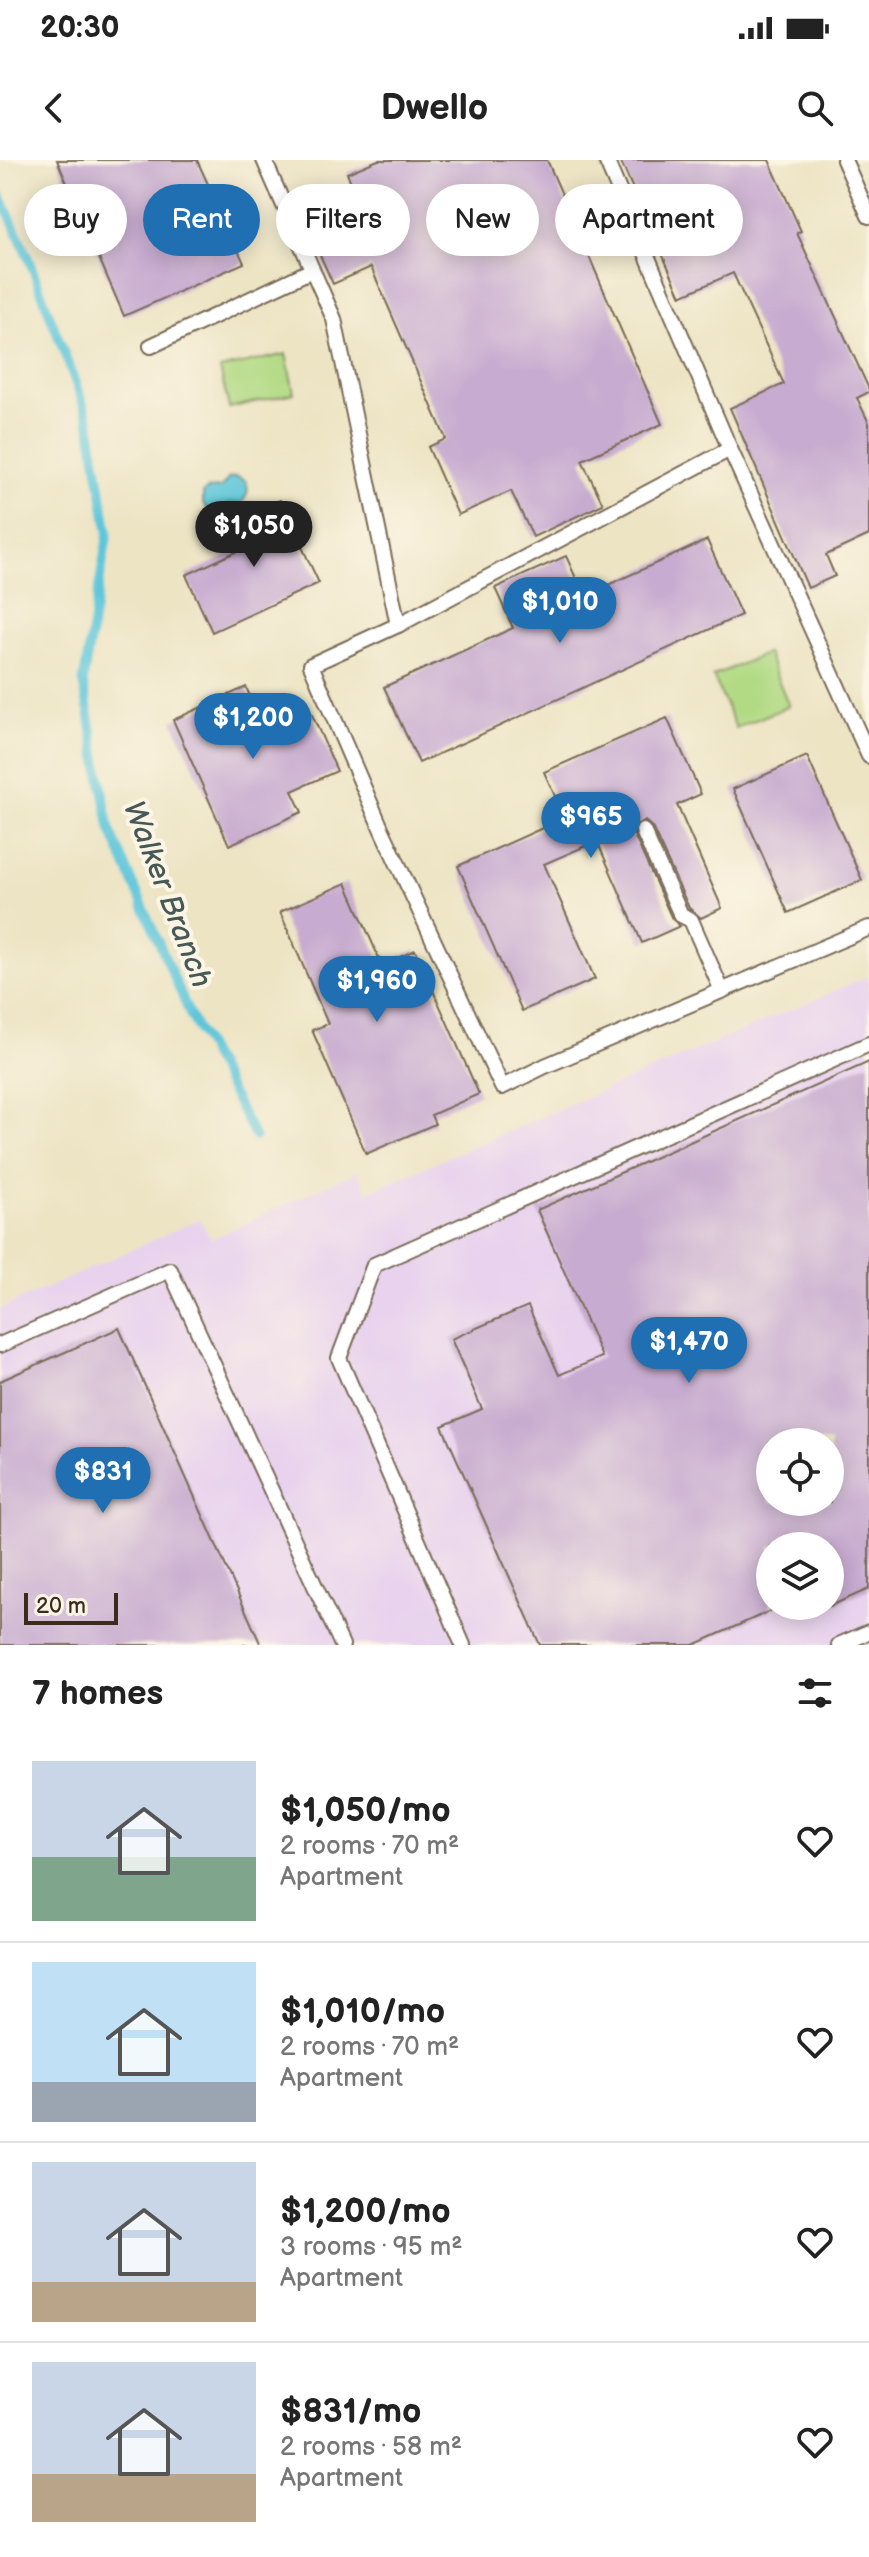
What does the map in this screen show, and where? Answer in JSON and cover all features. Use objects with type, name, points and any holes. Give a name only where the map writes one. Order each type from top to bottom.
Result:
[{"type":"lane","points":[[264,160],[334,319],[398,625]]},
{"type":"lane","points":[[606,160],[730,449],[869,756]]},
{"type":"lane","points":[[844,160],[869,216]]},
{"type":"lane","points":[[151,346],[312,270]]},
{"type":"lane","points":[[730,449],[398,625],[311,665],[381,828],[502,1087],[869,928]]},
{"type":"lane","points":[[643,831],[681,915],[691,920],[722,991]]},
{"type":"lane","points":[[463,1645],[339,1358],[374,1265],[869,1044]]},
{"type":"lane","points":[[0,1345],[170,1270],[342,1645]]},
{"type":"lane","points":[[839,1645],[869,1632]]},
{"type":"shaded area","points":[[869,976],[869,1645],[0,1645],[0,1309],[200,1219],[211,1239],[358,1171],[367,1192]]},
{"type":"green space","points":[[286,354],[294,393],[229,408],[220,369]]},
{"type":"green space","points":[[767,653],[789,706],[736,728],[713,676]]},
{"type":"water","points":[[229,478],[246,481],[247,485],[247,494],[240,504],[230,503],[217,512],[206,508],[203,493],[208,489],[221,488]]},
{"type":"building","points":[[57,160],[197,160],[208,184],[143,184],[143,256],[241,256],[244,263],[124,316],[98,256],[127,256],[127,184],[67,184]]},
{"type":"building","points":[[378,160],[547,160],[557,184],[555,184],[555,256],[589,256],[662,424],[582,460],[603,504],[533,537],[511,491],[458,515],[428,447],[446,439],[371,267],[333,284],[320,256],[410,256],[410,184],[352,184],[347,173]]},
{"type":"building","points":[[620,160],[769,160],[801,231],[797,233],[869,389],[857,398],[869,423],[869,535],[826,555],[835,576],[808,588],[730,408],[784,384],[733,273],[681,296],[663,256],[743,256],[743,184],[631,184]]},
{"type":"building","points":[[280,500],[319,583],[212,632],[186,575],[242,549],[231,523]]},
{"type":"building","points":[[707,540],[741,615],[419,763],[384,687],[513,628],[495,588],[566,556],[584,596]]},
{"type":"building","points":[[246,687],[261,722],[306,701],[337,771],[292,791],[302,812],[229,845],[173,720]]},
{"type":"building","points":[[667,718],[701,794],[677,805],[722,908],[701,918],[689,908],[652,827],[645,821],[635,825],[634,835],[672,919],[680,926],[642,943],[597,841],[544,864],[595,979],[522,1011],[458,866],[565,818],[544,772]]},
{"type":"building","points":[[807,756],[862,880],[788,913],[733,789]]},
{"type":"building","points":[[346,883],[382,965],[415,950],[479,1094],[431,1115],[435,1124],[366,1154],[312,1030],[328,1024],[280,912]]},
{"type":"building","points":[[869,1062],[869,1589],[844,1600],[844,1532],[756,1532],[756,1617],[694,1645],[540,1645],[442,1426],[482,1409],[451,1339],[528,1306],[559,1375],[602,1357],[537,1210]]},
{"type":"building","points":[[119,1328],[261,1645],[0,1645],[0,1381]]},
{"type":"waterway","name":"Walker Branch","points":[[0,194],[28,257],[89,419],[108,532],[83,682],[110,829],[190,1015],[255,1137]]}]
